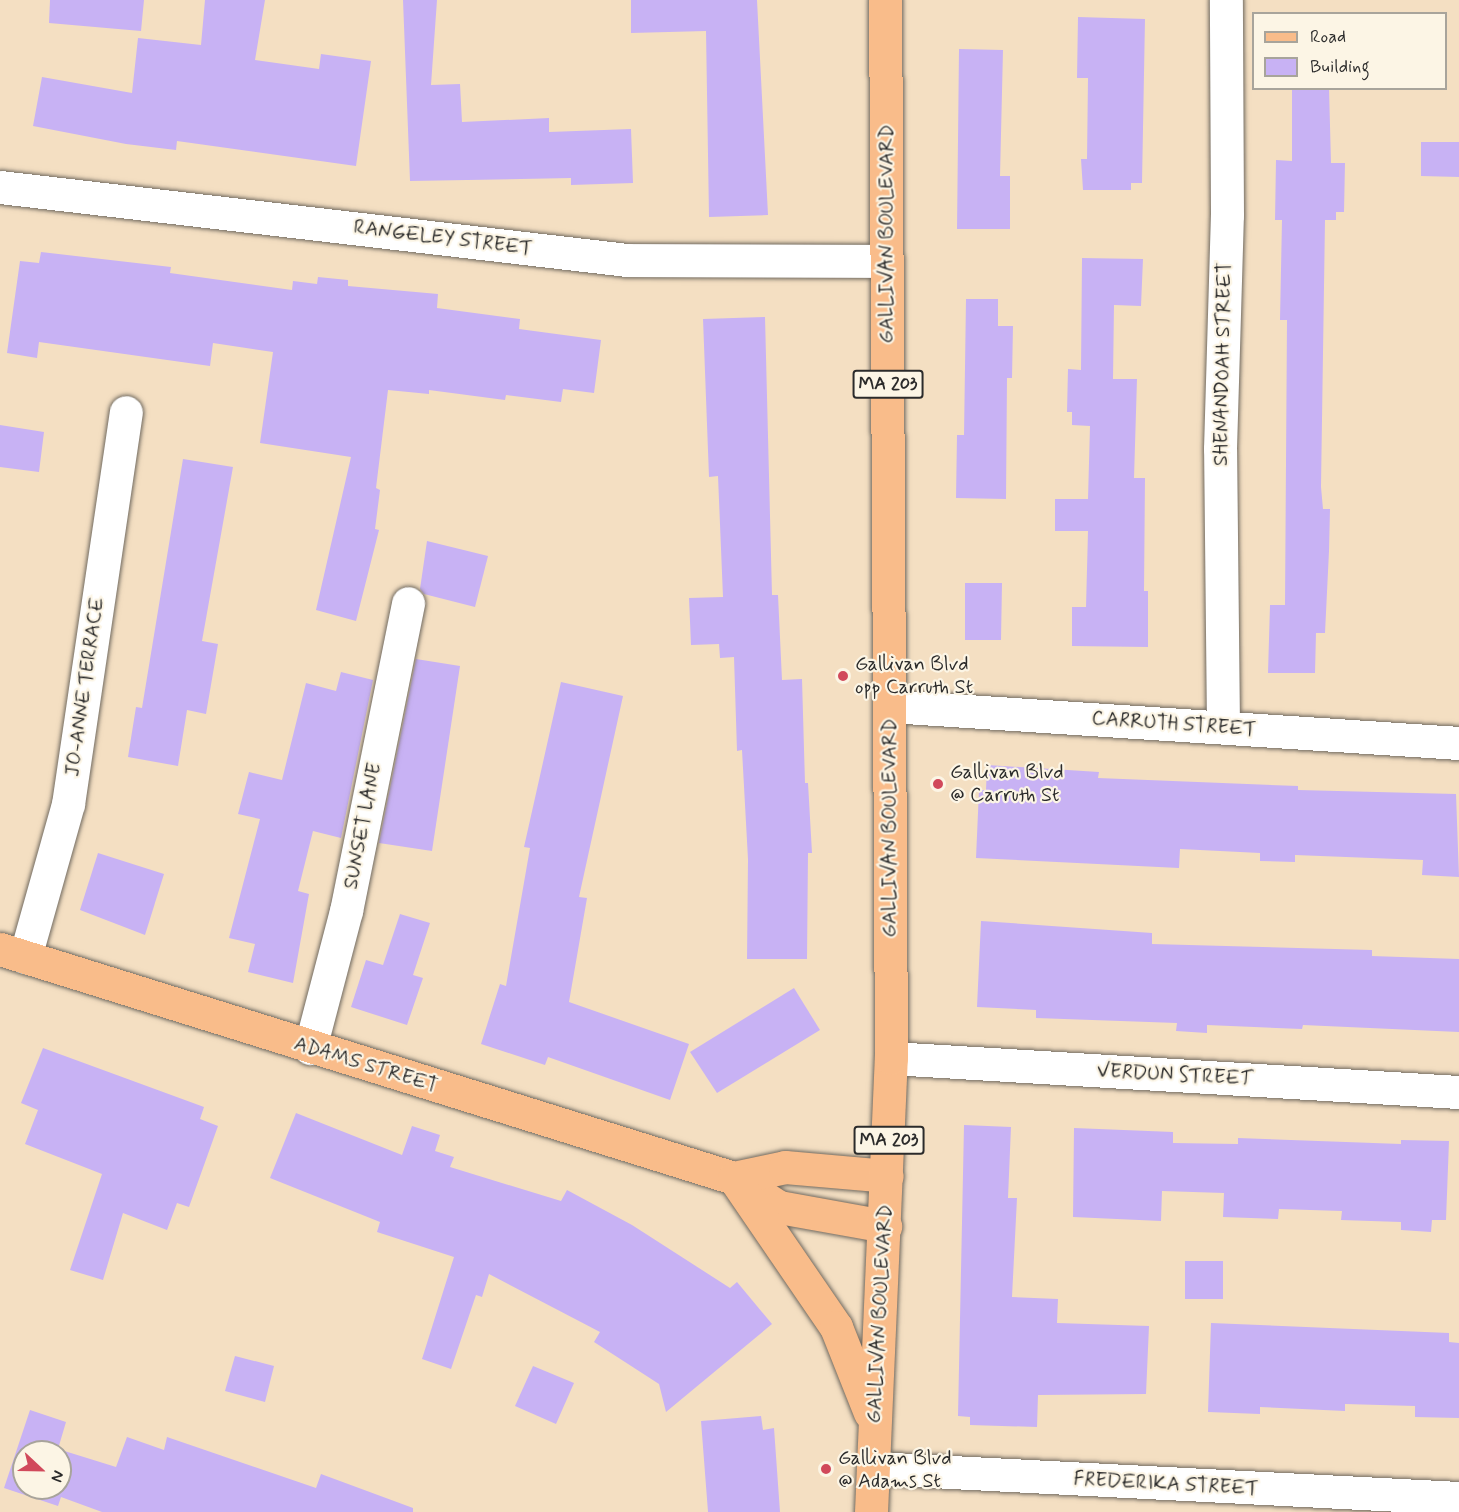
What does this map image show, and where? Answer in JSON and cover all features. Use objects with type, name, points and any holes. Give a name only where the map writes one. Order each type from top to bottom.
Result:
[{"type":"main road","name":"GALLIVAN BOULEVARD","points":[[871,1512],[891,1058],[885,0]]},
{"type":"main road","name":"ADAMS STREET","points":[[13,953],[310,1048],[734,1178],[779,1207],[885,1226]]},
{"type":"main road","name":"ADAMS STREET","points":[[734,1178],[785,1167],[887,1176]]},
{"type":"main road","points":[[734,1178],[836,1327],[875,1425]]},
{"type":"street","name":"SHENANDOAH STREET","points":[[1223,727],[1220,449],[1227,215],[1226,0]]},
{"type":"street","name":"RANGELEY STREET","points":[[0,187],[647,262],[887,261]]},
{"type":"street","name":"JO-ANNE TERRACE","points":[[13,953],[68,804],[126,412]]},
{"type":"street","name":"SUNSET LANE","points":[[310,1048],[346,911],[408,603]]},
{"type":"street","name":"CARRUTH STREET","points":[[890,706],[1459,743]]},
{"type":"street","name":"VERDUN STREET","points":[[891,1058],[1459,1092]]},
{"type":"street","name":"FREDERIKA STREET","points":[[873,1468],[1306,1502],[1459,1498]]},
{"type":"building","points":[[50,0],[144,0],[141,31],[49,23]]},
{"type":"building","points":[[205,0],[265,0],[255,60],[319,69],[321,54],[371,61],[356,166],[177,141],[176,150],[126,144],[33,126],[42,77],[132,93],[138,38],[201,45]]},
{"type":"building","points":[[403,0],[437,0],[431,85],[460,84],[462,122],[549,118],[549,132],[631,129],[633,183],[571,185],[571,178],[410,181]]},
{"type":"building","points":[[631,0],[757,0],[768,215],[709,217],[706,31],[631,33]]},
{"type":"building","points":[[1078,17],[1145,19],[1142,183],[1131,183],[1131,190],[1083,190],[1081,159],[1087,159],[1088,78],[1077,78]]},
{"type":"building","points":[[959,49],[1003,50],[1000,176],[1010,176],[1010,229],[957,229]]},
{"type":"building","points":[[1292,90],[1329,90],[1331,163],[1345,163],[1344,212],[1336,212],[1336,220],[1325,220],[1321,487],[1323,509],[1330,509],[1325,633],[1316,633],[1315,673],[1268,673],[1270,605],[1285,605],[1287,320],[1280,320],[1282,220],[1275,220],[1276,160],[1292,161]]},
{"type":"building","points":[[1421,142],[1459,142],[1459,177],[1421,176]]},
{"type":"building","points":[[41,252],[171,267],[170,273],[292,290],[293,281],[317,284],[318,277],[348,280],[348,286],[438,294],[437,308],[520,319],[519,329],[601,340],[594,393],[563,389],[561,402],[506,395],[505,400],[429,390],[429,394],[388,390],[376,488],[380,490],[375,529],[379,530],[356,621],[316,610],[351,457],[260,443],[273,352],[213,343],[210,366],[39,342],[37,358],[7,353],[20,261],[39,263]]},
{"type":"building","points":[[1082,258],[1143,259],[1141,306],[1114,305],[1113,379],[1137,379],[1134,478],[1145,478],[1144,591],[1148,591],[1148,647],[1072,646],[1072,607],[1086,607],[1088,531],[1055,531],[1055,499],[1088,499],[1090,426],[1072,425],[1072,412],[1067,412],[1068,369],[1081,370]]},
{"type":"building","points":[[966,299],[998,299],[998,326],[1013,326],[1012,378],[1007,378],[1006,499],[956,498],[957,435],[964,435]]},
{"type":"building","points":[[765,317],[772,595],[778,595],[782,680],[802,679],[805,783],[808,783],[812,853],[808,853],[807,959],[747,959],[748,859],[742,750],[737,751],[734,657],[720,658],[719,644],[691,645],[689,598],[723,597],[718,476],[709,477],[703,319]]},
{"type":"building","points":[[0,425],[44,432],[39,472],[0,467]]},
{"type":"building","points":[[183,459],[233,467],[202,641],[218,644],[206,714],[187,710],[178,766],[128,757],[136,707],[142,708]]},
{"type":"building","points":[[427,541],[488,556],[475,607],[424,594],[420,589]]},
{"type":"building","points":[[965,583],[1002,583],[1001,640],[965,640]]},
{"type":"building","points":[[416,659],[460,666],[432,851],[379,843]]},
{"type":"building","points":[[341,672],[373,680],[341,838],[313,831],[298,891],[309,894],[293,983],[248,972],[255,944],[229,938],[260,819],[238,814],[249,772],[282,780],[306,683],[336,691]]},
{"type":"building","points":[[561,682],[623,696],[579,897],[587,898],[569,1002],[689,1044],[670,1100],[548,1057],[545,1065],[481,1044],[500,984],[506,986],[530,848],[524,847]]},
{"type":"building","points":[[987,765],[1099,772],[1098,778],[1298,786],[1298,790],[1456,794],[1459,877],[1422,875],[1423,860],[1295,855],[1295,862],[1260,861],[1260,853],[1180,849],[1179,868],[976,858],[979,790],[986,790]]},
{"type":"building","points":[[98,853],[164,874],[145,935],[80,910]]},
{"type":"building","points":[[400,914],[430,923],[413,975],[423,978],[407,1025],[351,1007],[366,960],[383,965]]},
{"type":"building","points":[[981,921],[1152,933],[1152,944],[1372,950],[1372,956],[1459,959],[1459,1032],[1303,1025],[1302,1029],[1207,1025],[1207,1033],[1176,1031],[1177,1023],[1036,1018],[1036,1010],[977,1007]]},
{"type":"building","points":[[794,988],[820,1030],[717,1093],[690,1052]]},
{"type":"building","points":[[43,1048],[204,1107],[200,1119],[218,1126],[189,1207],[177,1203],[167,1230],[123,1213],[103,1280],[70,1270],[102,1174],[25,1144],[38,1110],[21,1103]]},
{"type":"building","points":[[296,1113],[402,1155],[412,1126],[440,1135],[435,1151],[454,1157],[450,1167],[561,1201],[567,1190],[632,1225],[730,1288],[737,1282],[772,1324],[666,1412],[659,1384],[594,1342],[600,1332],[489,1274],[482,1297],[476,1295],[451,1369],[422,1359],[454,1257],[377,1232],[380,1222],[270,1178]]},
{"type":"building","points":[[964,1125],[1011,1127],[1008,1198],[1017,1198],[1012,1297],[1058,1299],[1057,1323],[1149,1326],[1146,1394],[1038,1395],[1037,1427],[970,1425],[970,1417],[958,1416]]},
{"type":"building","points":[[1074,1128],[1173,1132],[1173,1143],[1238,1144],[1238,1138],[1401,1144],[1401,1140],[1449,1141],[1446,1220],[1432,1220],[1431,1232],[1401,1230],[1401,1222],[1341,1220],[1342,1211],[1279,1209],[1278,1219],[1223,1217],[1224,1193],[1162,1191],[1161,1221],[1073,1217]]},
{"type":"building","points":[[1185,1261],[1223,1261],[1223,1299],[1185,1299]]},
{"type":"building","points":[[1211,1323],[1449,1333],[1449,1342],[1459,1343],[1459,1418],[1415,1417],[1415,1406],[1345,1404],[1345,1411],[1260,1407],[1260,1414],[1208,1412]]},
{"type":"building","points":[[235,1356],[274,1366],[265,1402],[225,1391]]},
{"type":"building","points":[[533,1366],[574,1383],[556,1424],[515,1406]]},
{"type":"building","points":[[30,1410],[66,1422],[61,1440],[20,1440]]},
{"type":"building","points":[[761,1416],[763,1430],[774,1428],[780,1512],[708,1512],[701,1421]]},
{"type":"building","points":[[127,1437],[164,1450],[167,1437],[316,1488],[321,1474],[413,1508],[413,1512],[102,1512],[69,1500],[72,1500],[72,1453],[116,1467]]},
{"type":"building","points":[[12,1464],[12,1491],[4,1488]]},
{"type":"building","points":[[40,1500],[60,1500],[58,1506]]},
{"type":"place","name":"Gallivan Blvd opp Carruth St","points":[[843,676]]},
{"type":"place","name":"Gallivan Blvd @ Carruth St","points":[[938,784]]},
{"type":"place","name":"Gallivan Blvd @ Adams St","points":[[826,1469]]}]
